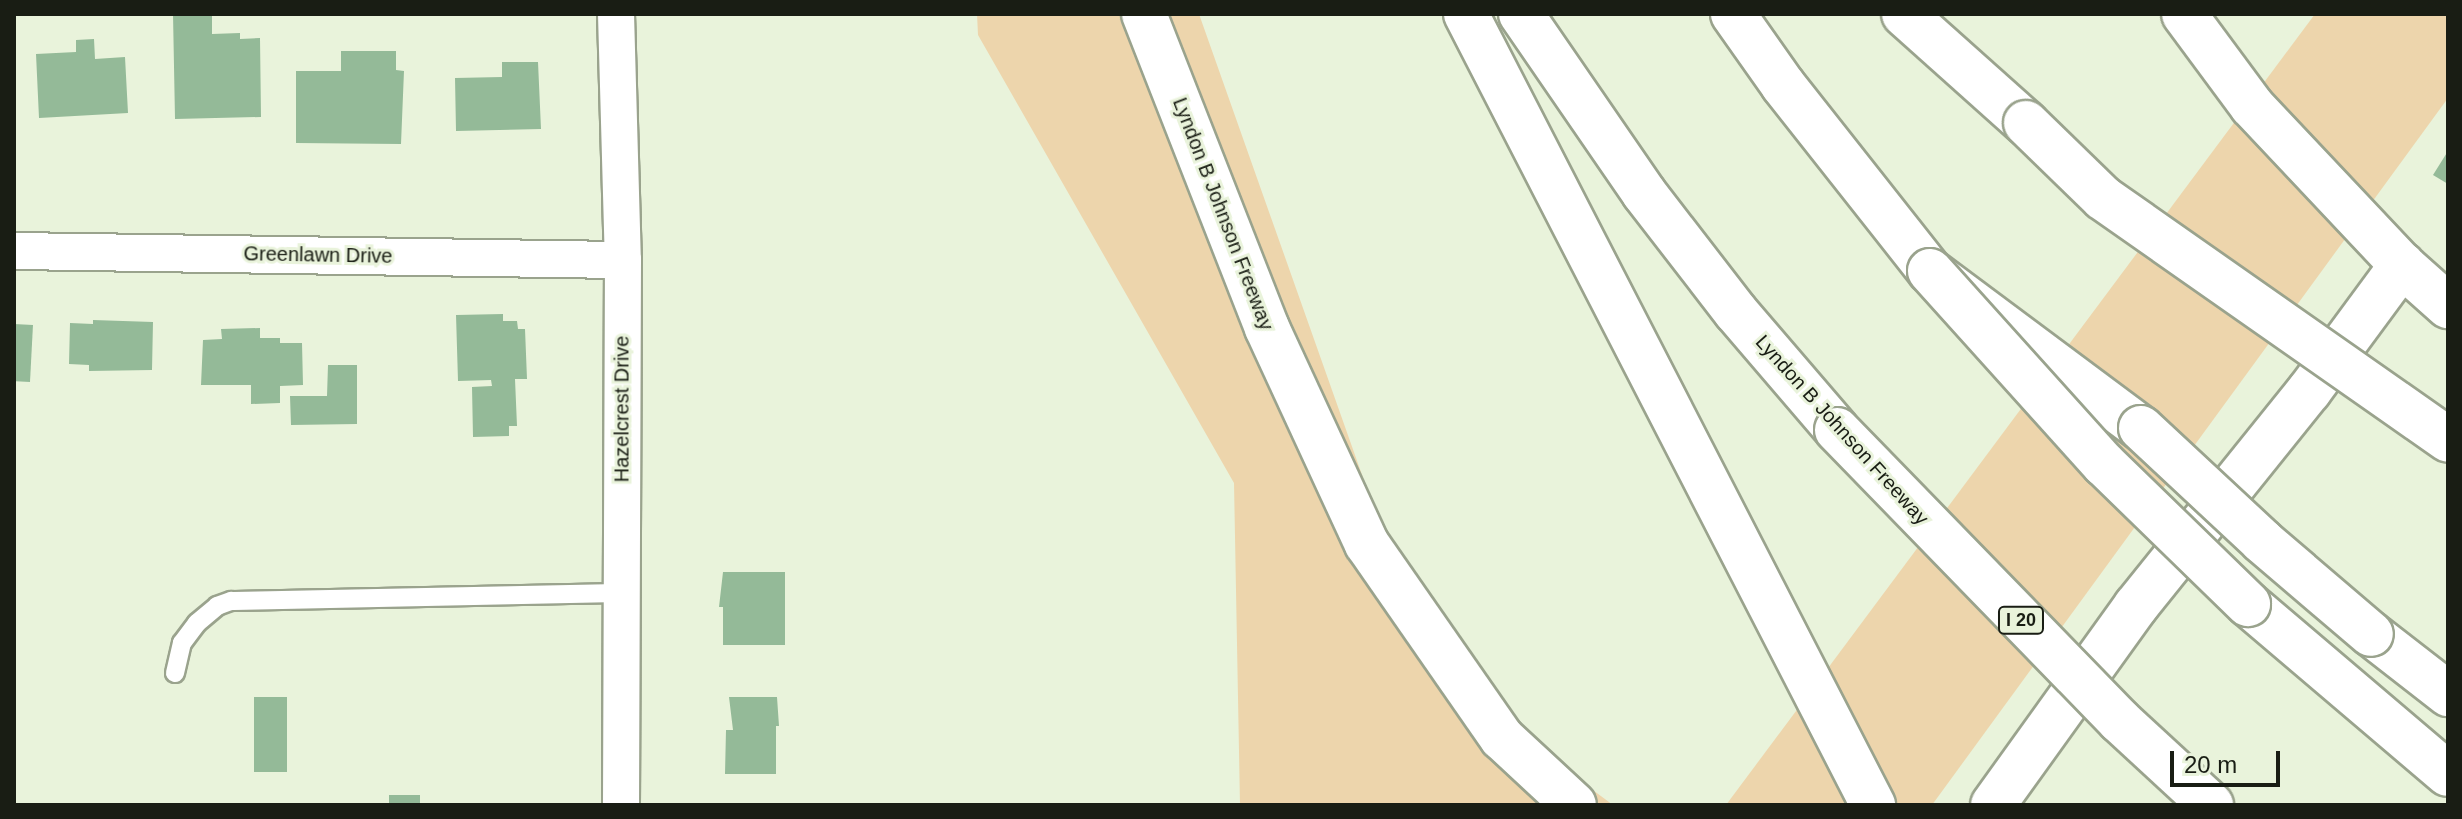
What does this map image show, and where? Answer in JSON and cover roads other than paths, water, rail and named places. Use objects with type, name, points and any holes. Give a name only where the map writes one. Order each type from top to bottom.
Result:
[{"type":"main road","name":"Lyndon B Johnson Freeway","points":[[1144,14],[1267,328],[1367,544],[1502,738],[1574,805]]},
{"type":"main road","points":[[1466,14],[1873,805]]},
{"type":"main road","name":"Lyndon B Johnson Freeway","points":[[1521,14],[1644,193],[1736,312],[1837,430],[2120,721],[2211,805]]},
{"type":"main road","points":[[1733,14],[1783,85],[1930,271],[2104,464],[2248,604],[2448,774]]},
{"type":"main road","points":[[1904,14],[2026,123],[2103,198],[2448,440]]},
{"type":"main road","points":[[2184,14],[2252,106],[2402,265],[2448,306]]},
{"type":"main road","points":[[1993,805],[2136,606],[2309,391],[2402,265]]},
{"type":"main road","points":[[1930,271],[2141,428],[2262,541],[2371,634],[2448,694]]},
{"type":"street","name":"Hazelcrest Drive","points":[[616,14],[623,260],[621,805]]},
{"type":"street","name":"Greenlawn Drive","points":[[14,251],[623,260]]},
{"type":"lane","points":[[175,673],[182,643],[197,623],[217,606],[231,601],[621,593]]}]
